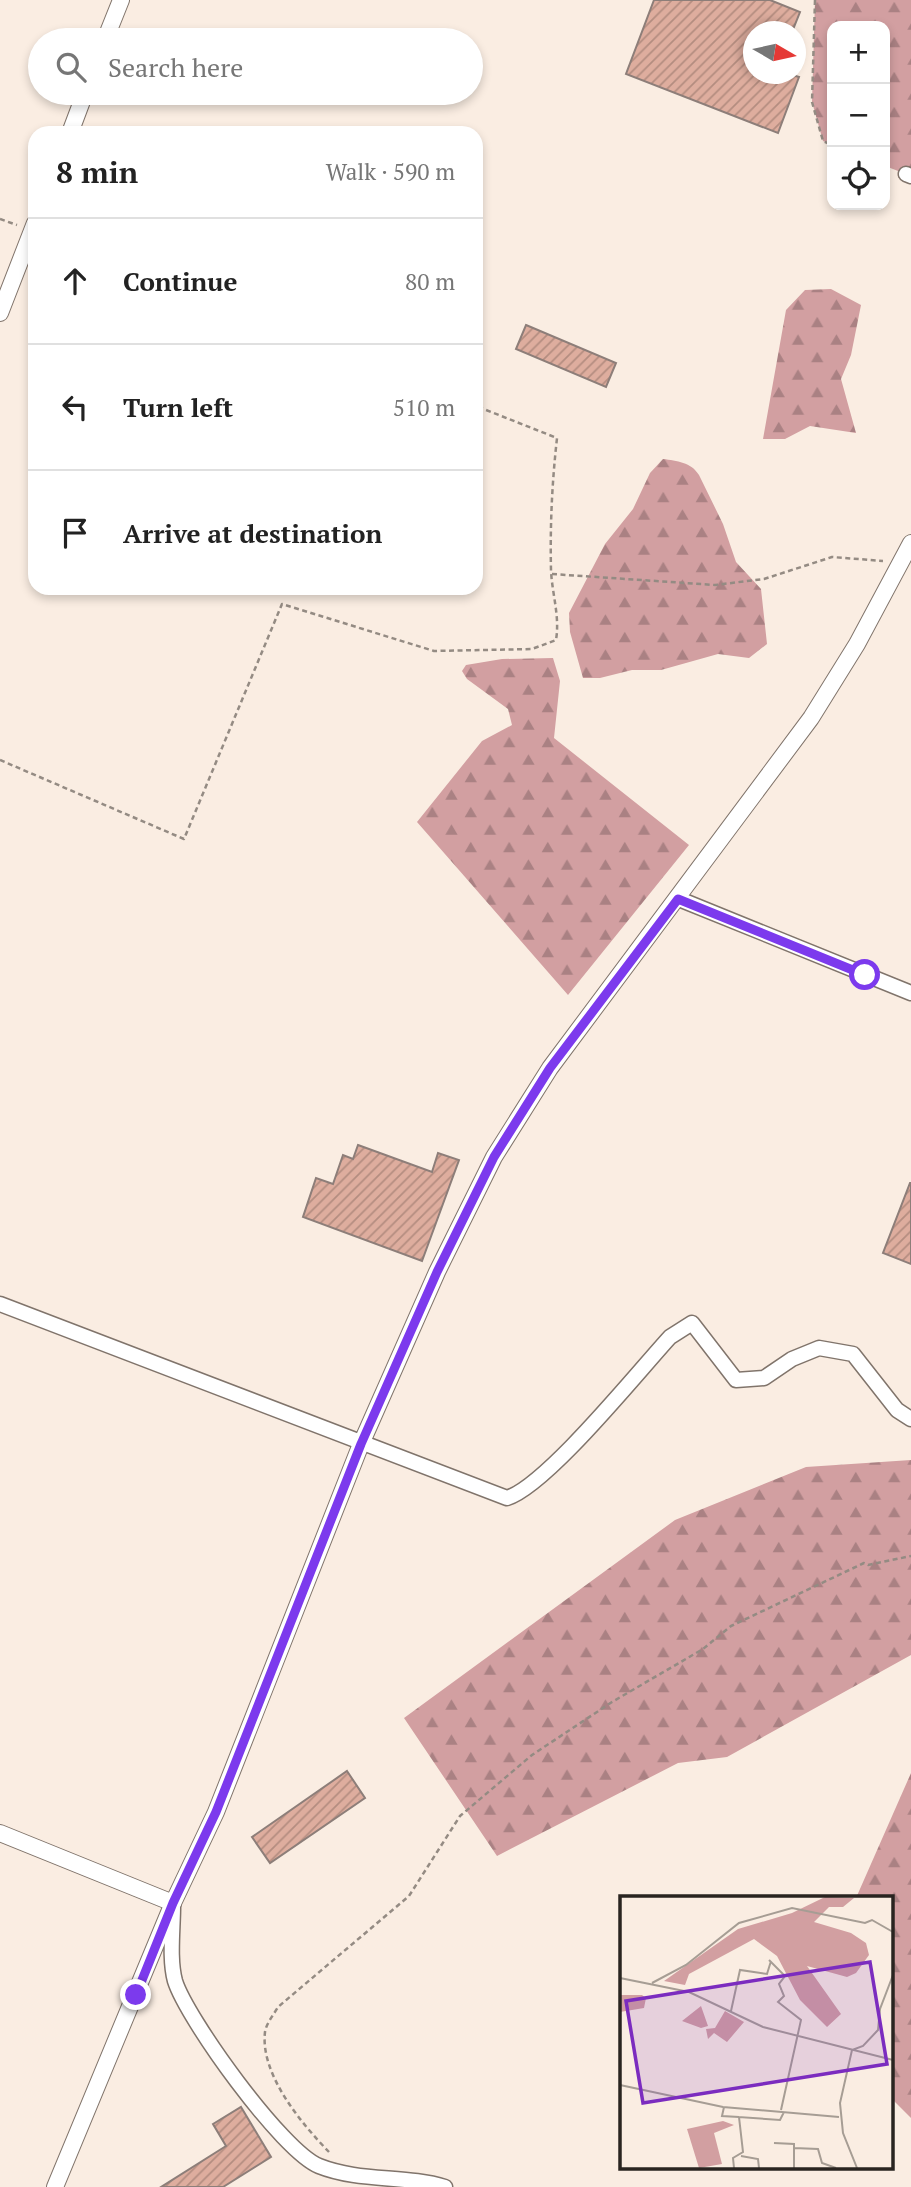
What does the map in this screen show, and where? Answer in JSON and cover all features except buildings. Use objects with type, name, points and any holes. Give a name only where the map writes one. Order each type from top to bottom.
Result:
[{"type":"street","points":[[110,28],[121,0]]},
{"type":"street","points":[[73,126],[80,105]]},
{"type":"street","points":[[0,313],[28,241]]},
{"type":"street","points":[[55,2187],[173,1903],[221,1799],[361,1444],[437,1272],[494,1157],[550,1068],[811,718],[857,645],[911,543]]},
{"type":"street","points":[[678,899],[911,993]]},
{"type":"street","points":[[0,1304],[507,1498],[521,1494],[546,1473],[670,1337],[692,1323],[736,1380],[764,1378],[792,1359],[819,1348],[853,1354],[897,1410],[911,1419]]},
{"type":"street","points":[[0,1833],[173,1903]]},
{"type":"street","points":[[173,1903],[175,1980],[233,2076],[277,2129],[320,2166],[349,2174],[445,2187]]},
{"type":"path","points":[[815,0],[811,102],[823,141],[827,143]]},
{"type":"path","points":[[0,761],[184,838],[282,604],[434,651],[532,649],[556,640],[559,621],[551,573],[550,499],[557,438],[483,409]]},
{"type":"path","points":[[551,573],[715,585],[764,579],[832,556],[902,562]]},
{"type":"path","points":[[331,2154],[312,2135],[283,2092],[267,2060],[265,2030],[278,2007],[408,1896],[460,1816],[532,1755],[612,1702],[703,1649],[731,1626],[864,1563],[868,1565],[911,1556]]},
{"type":"green space","points":[[815,0],[911,0],[911,172],[906,174],[890,168],[890,21],[827,21],[827,143],[823,141],[812,102]]},
{"type":"green space","points":[[831,289],[861,305],[851,355],[841,379],[856,433],[810,426],[785,439],[763,439],[786,310],[805,290]]},
{"type":"green space","points":[[663,459],[688,465],[699,475],[723,524],[736,562],[761,589],[767,644],[749,658],[718,654],[661,670],[632,670],[600,678],[583,678],[570,632],[569,613],[605,544],[633,509],[650,473]]},
{"type":"green space","points":[[553,658],[560,681],[554,738],[689,845],[568,995],[417,822],[482,741],[512,725],[508,709],[467,679],[462,671],[466,665],[502,659]]},
{"type":"green space","points":[[911,1460],[911,1655],[727,1757],[678,1763],[497,1856],[404,1718],[675,1520],[806,1467]]},
{"type":"green space","points":[[911,1773],[911,2118],[894,2101],[894,1896],[857,1896]]},
{"type":"route","points":[[136,1995],[173,1903],[216,1812],[361,1444],[437,1272],[494,1157],[550,1068],[608,987],[678,899],[865,975]]}]
